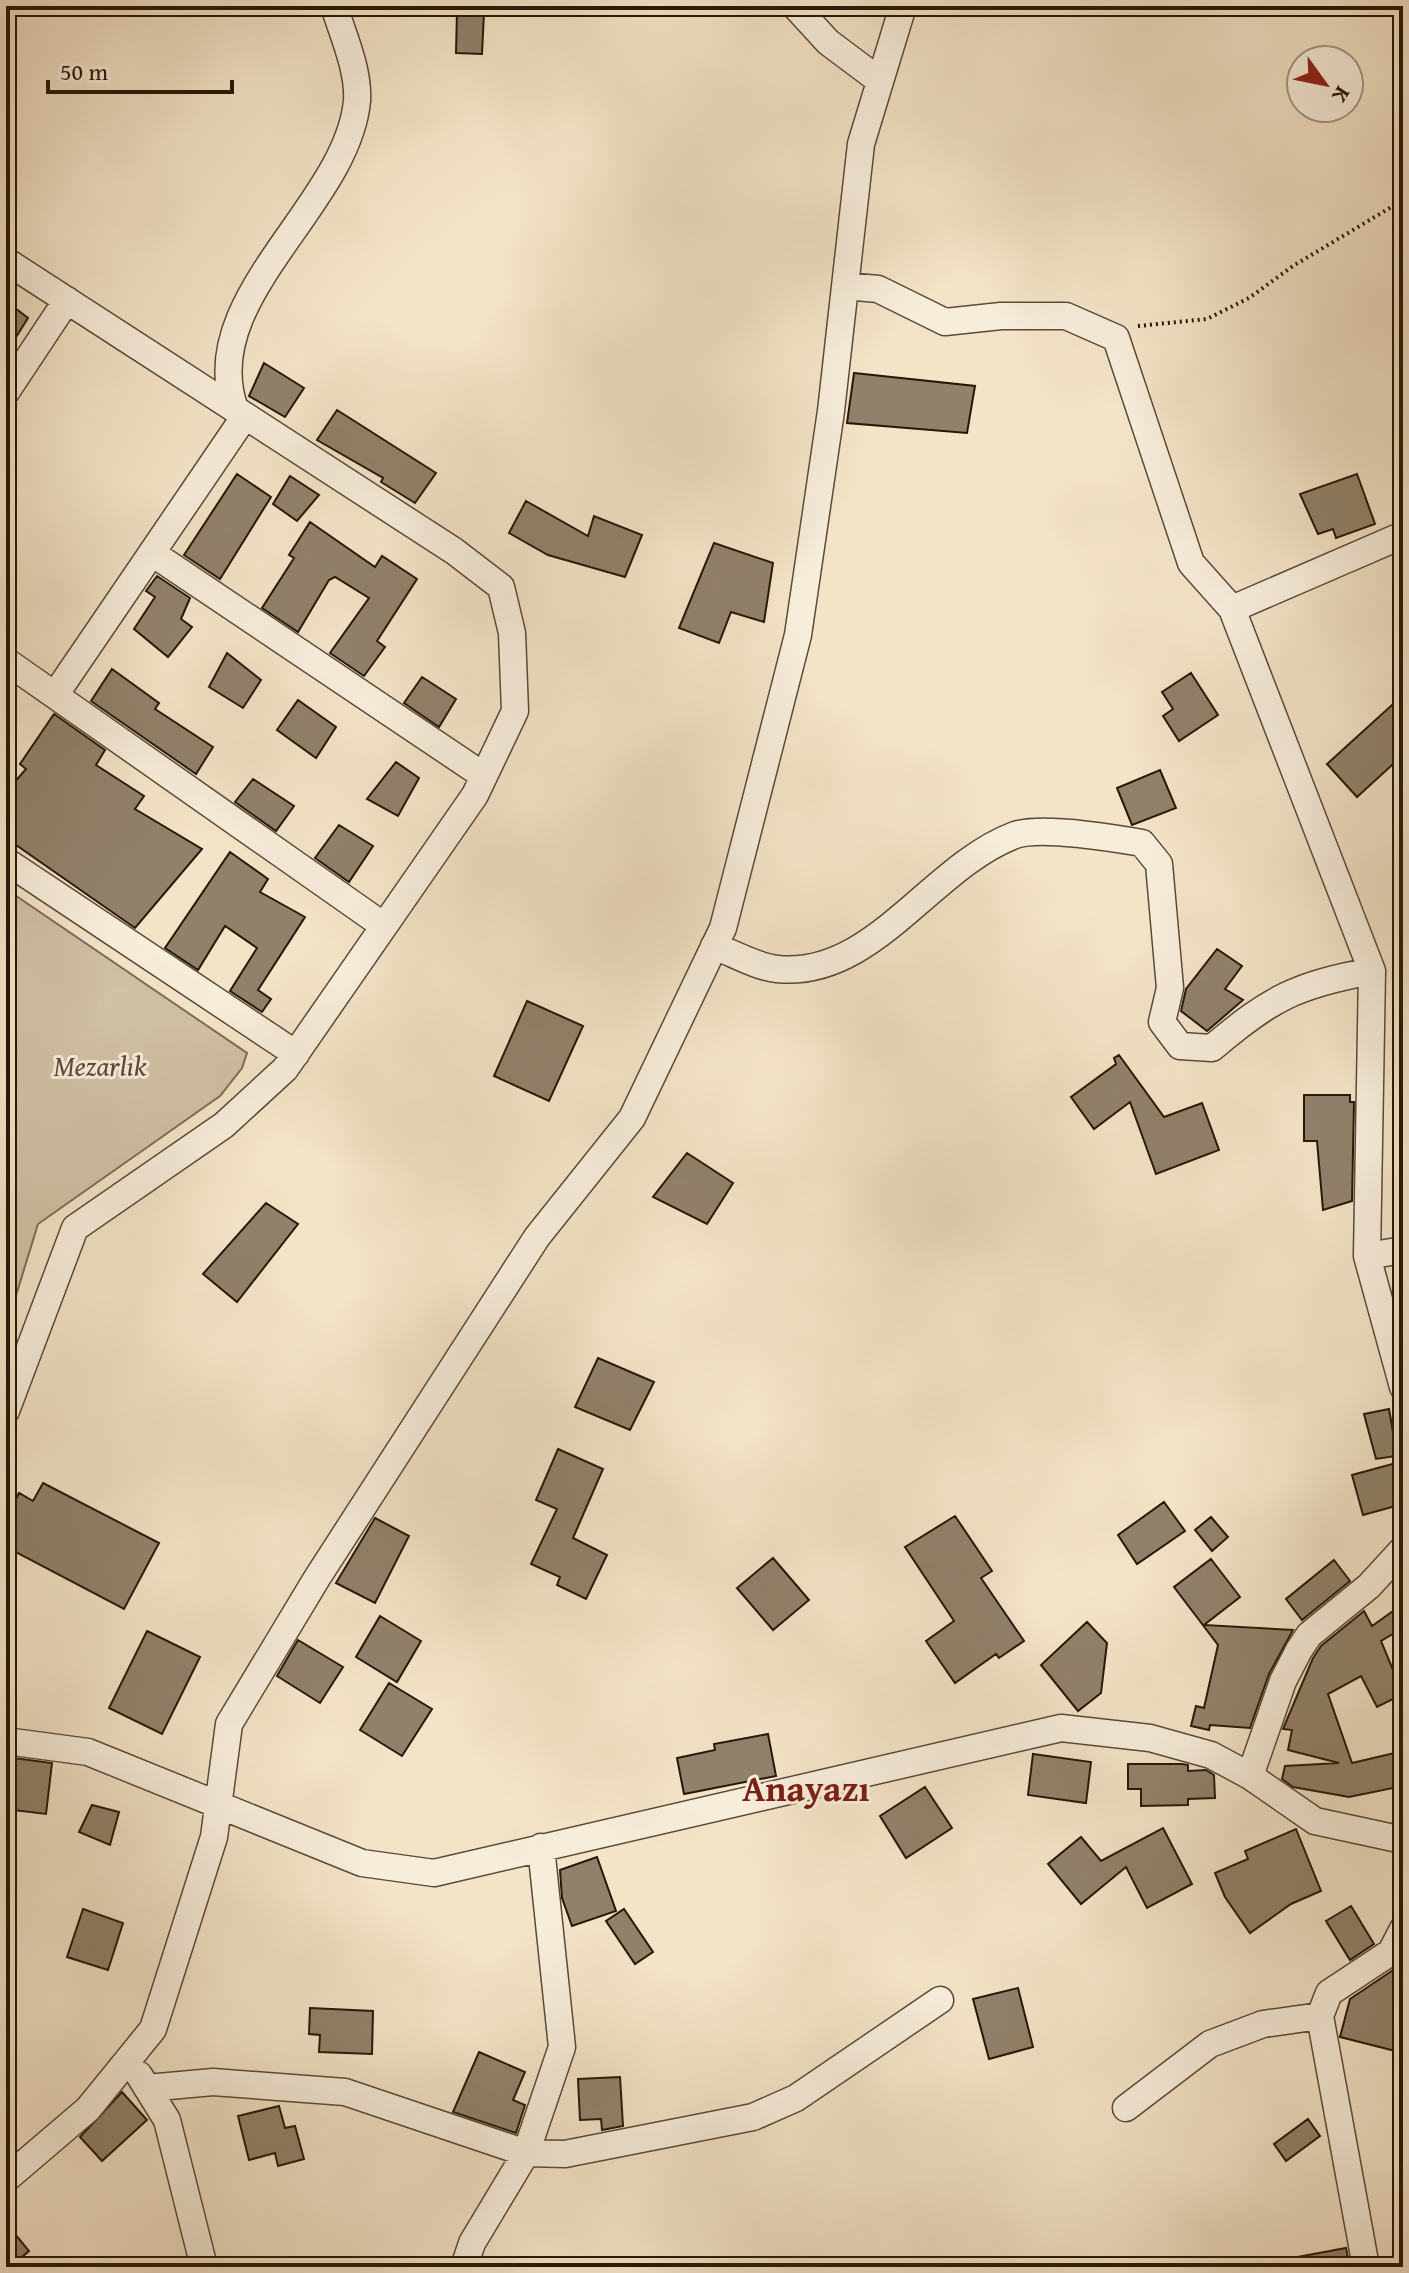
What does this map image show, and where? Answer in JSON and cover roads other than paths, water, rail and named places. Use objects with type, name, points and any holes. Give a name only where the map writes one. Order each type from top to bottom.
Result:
[{"type":"street","points":[[55,695],[152,553],[240,413],[227,367],[237,318],[339,159],[353,124],[357,97],[352,65],[334,6]]},
{"type":"street","points":[[795,6],[828,42],[880,81]]},
{"type":"street","points":[[6,2179],[88,2109],[153,2029],[214,1837],[229,1724],[317,1578],[537,1237],[632,1118],[723,928],[798,635],[861,144],[903,6]]},
{"type":"street","points":[[6,261],[454,551],[501,587],[512,633],[515,711],[475,795],[285,1069],[224,1125],[75,1228],[6,1411]]},
{"type":"street","points":[[845,286],[878,289],[945,322],[1001,316],[1066,316],[1116,338],[1191,563],[1232,609],[1372,971],[1367,1256],[1403,1387]]},
{"type":"street","points":[[6,392],[67,300]]},
{"type":"street","points":[[1232,609],[1403,535]]},
{"type":"street","points":[[152,553],[484,776]]},
{"type":"street","points":[[6,661],[384,926]]},
{"type":"street","points":[[714,946],[773,969],[808,970],[831,965],[856,951],[962,868],[1017,834],[1056,834],[1142,843],[1159,864],[1170,988],[1162,1022],[1180,1046],[1212,1048],[1259,1010],[1292,990],[1372,971]]},
{"type":"street","points":[[6,861],[296,1054]]},
{"type":"street","points":[[1367,1256],[1403,1250]]},
{"type":"street","points":[[1250,1776],[1283,1681],[1309,1635],[1369,1586],[1403,1549]]},
{"type":"street","points":[[6,1741],[88,1752],[217,1807],[362,1863],[434,1873],[1061,1728],[1150,1738],[1211,1755],[1250,1776],[1315,1821],[1403,1840]]},
{"type":"street","points":[[464,2267],[472,2243],[526,2153],[562,2047],[541,1847]]},
{"type":"street","points":[[1366,2267],[1320,2016],[1329,1993],[1391,1952],[1403,1929]]},
{"type":"street","points":[[147,2088],[213,2082],[345,2092],[526,2153],[565,2154],[753,2117],[796,2098],[940,2000]]},
{"type":"street","points":[[1126,2108],[1210,2044],[1263,2024],[1320,2016]]},
{"type":"street","points":[[129,2059],[167,2120],[204,2267]]},
{"type":"district","name":"Anayazı","points":[[806,1788]]},
{"type":"park label","name":"Mezarlık","points":[[100,1066]]}]
